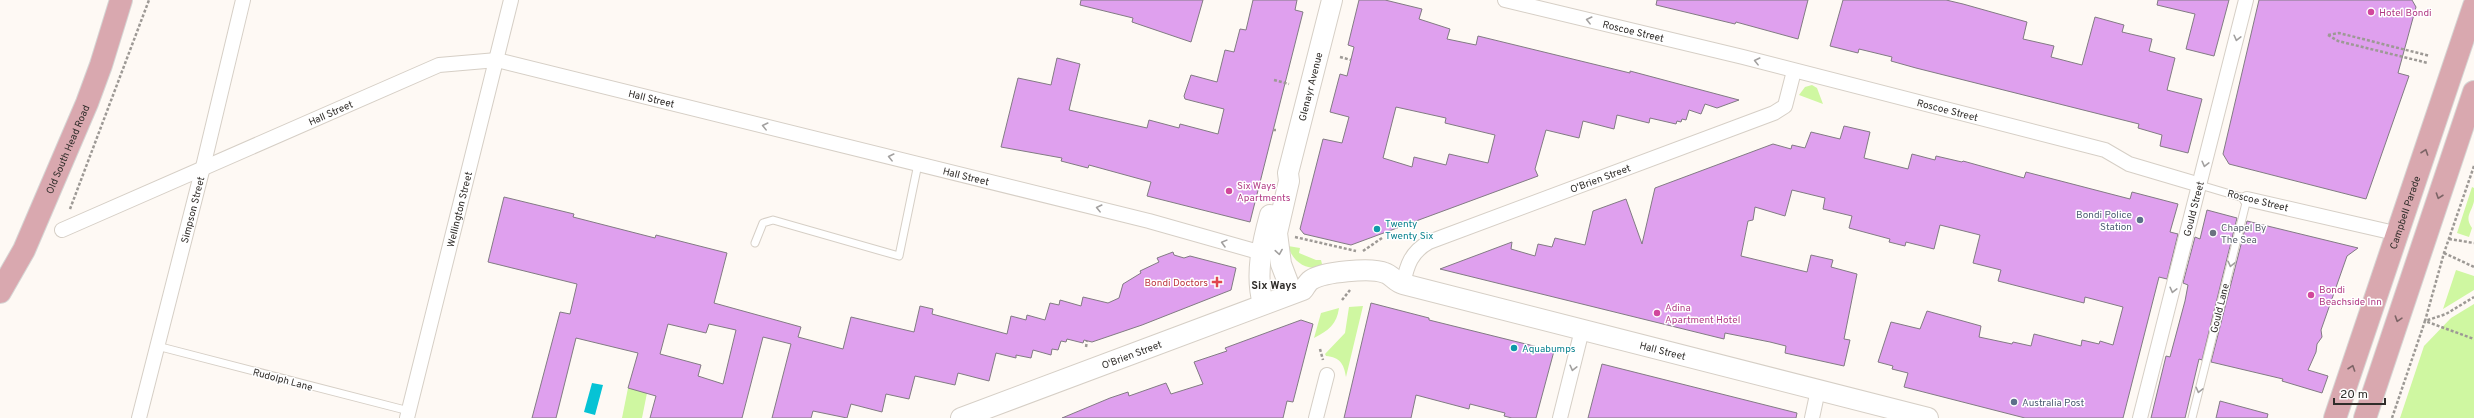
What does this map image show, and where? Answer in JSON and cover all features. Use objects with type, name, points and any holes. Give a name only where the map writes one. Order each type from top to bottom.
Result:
[{"type":"main road","name":"Old South Head Road","points":[[0,292],[24,250],[87,103],[102,65],[121,0]]},
{"type":"main road","name":"Campbell Parade","points":[[2335,418],[2474,6]]},
{"type":"main road","points":[[2365,418],[2474,92]]},
{"type":"street","name":"Simpson Street","points":[[138,418],[158,346],[203,167],[243,0]]},
{"type":"street","name":"Wellington Street","points":[[408,415],[511,0]]},
{"type":"street","name":"Glenayr Avenue","points":[[1297,292],[1282,264],[1277,233],[1289,181],[1288,173],[1332,0]]},
{"type":"street","name":"Roscoe Street","points":[[1505,0],[1794,70],[2105,150],[2129,164],[2200,185]]},
{"type":"street","name":"Gould Street","points":[[2140,418],[2246,0]]},
{"type":"street","name":"Hall Street","points":[[62,230],[438,65],[497,60],[1149,221],[1262,253]]},
{"type":"street","name":"O'Brien Street","points":[[961,418],[1297,292],[1312,292],[1330,287],[1371,284],[1384,286],[1400,283],[1413,253],[1429,242],[1774,113],[1785,106],[1794,70]]},
{"type":"street","name":"Glenayr Avenue","points":[[1263,304],[1259,290],[1262,253],[1266,230],[1281,179],[1288,173]]},
{"type":"street","name":"Roscoe Street","points":[[2247,199],[2386,231]]},
{"type":"street","name":"Hall Street","points":[[1400,283],[1928,418]]},
{"type":"street","points":[[1560,418],[1582,330]]},
{"type":"street","points":[[1316,418],[1327,375]]},
{"type":"street","points":[[1812,418],[1818,390]]},
{"type":"lane","points":[[755,243],[763,223],[773,220],[898,256],[918,164]]},
{"type":"lane","name":"Roscoe Street","points":[[2200,185],[2247,199]]},
{"type":"lane","name":"Gould Lane","points":[[2192,418],[2247,199]]},
{"type":"lane","name":"Rudolph Lane","points":[[158,346],[408,415]]},
{"type":"path","points":[[62,230],[149,0]]},
{"type":"path","points":[[2428,63],[2338,41],[2328,35],[2338,33],[2430,56]]},
{"type":"path","points":[[1340,57],[1351,60]]},
{"type":"path","points":[[1274,80],[1289,84]]},
{"type":"path","points":[[2392,418],[2425,321],[2444,254],[2474,166]]},
{"type":"path","points":[[1288,236],[1361,252],[1382,238]]},
{"type":"path","points":[[2449,239],[2474,243]]},
{"type":"path","points":[[2439,250],[2444,254],[2474,268]]},
{"type":"path","points":[[2425,321],[2446,314],[2474,297]]},
{"type":"path","points":[[2425,321],[2474,339]]},
{"type":"path","points":[[1086,347],[1087,341]]},
{"type":"green space","points":[[1812,85],[1817,88],[1823,104],[1799,95],[1805,87]]},
{"type":"green space","points":[[2472,187],[2474,188],[2474,201],[2469,214],[2469,220],[2472,228],[2469,237],[2457,233]]},
{"type":"green space","points":[[1288,246],[1300,248],[1299,253],[1316,260],[1321,260],[1323,268],[1311,268],[1301,264],[1290,252]]},
{"type":"green space","points":[[2456,270],[2474,276],[2474,290],[2443,309]]},
{"type":"green space","points":[[2474,304],[2474,418],[2400,418],[2424,346],[2451,318]]},
{"type":"green space","points":[[1363,306],[1346,377],[1344,368],[1340,362],[1335,358],[1326,356],[1325,354],[1345,333],[1349,307]]},
{"type":"green space","points":[[1339,308],[1334,323],[1324,333],[1314,338],[1321,313]]},
{"type":"green space","points":[[628,388],[647,393],[642,418],[622,418]]},
{"type":"water","points":[[592,383],[603,385],[595,415],[584,412]]},
{"type":"building","points":[[1081,0],[1203,0],[1191,42],[1132,22],[1133,18],[1080,5]]},
{"type":"building","points":[[1253,0],[1297,0],[1295,10],[1303,12],[1250,222],[1147,196],[1151,182],[1089,165],[1088,168],[1061,161],[1062,158],[1001,147],[1018,78],[1051,85],[1057,58],[1080,64],[1069,110],[1147,128],[1149,120],[1179,128],[1180,124],[1218,134],[1224,109],[1185,99],[1184,96],[1191,75],[1217,82],[1225,50],[1234,52],[1240,29],[1246,30]]},
{"type":"building","points":[[1359,0],[1385,0],[1422,9],[1419,19],[1450,29],[1447,39],[1476,45],[1478,36],[1630,73],[1630,71],[1739,100],[1717,108],[1705,104],[1701,114],[1689,110],[1686,120],[1682,119],[1681,122],[1677,121],[1676,124],[1650,118],[1649,123],[1617,115],[1614,129],[1583,121],[1579,138],[1546,130],[1535,169],[1538,176],[1351,245],[1304,234],[1300,229],[1323,139],[1342,143],[1349,117],[1330,112],[1340,74],[1347,76],[1354,47],[1348,45]],"holes":[[[1396,107],[1446,118],[1445,123],[1495,135],[1488,163],[1449,154],[1446,165],[1414,157],[1412,167],[1383,158]]]},
{"type":"building","points":[[1657,0],[1808,0],[1798,39],[1736,22],[1735,24],[1656,5]]},
{"type":"building","points":[[1843,0],[1946,0],[1963,4],[2027,22],[2023,39],[2054,46],[2051,57],[2082,65],[2095,17],[2124,25],[2122,32],[2152,39],[2149,51],[2175,58],[2167,90],[2202,99],[2188,153],[2160,146],[2162,135],[2138,128],[2139,124],[1916,68],[1891,61],[1892,57],[1859,49],[1858,53],[1830,46]]},
{"type":"building","points":[[2158,0],[2229,0],[2214,56],[2186,49],[2195,14],[2157,5]]},
{"type":"building","points":[[2259,0],[2412,0],[2416,7],[2398,73],[2409,76],[2366,199],[2229,164],[2223,154]]},
{"type":"building","points":[[1844,126],[1870,132],[1864,158],[1908,169],[1912,154],[1935,160],[1936,156],[1963,161],[2024,178],[2026,172],[2130,199],[2132,192],[2178,204],[2170,232],[2178,234],[2167,279],[2159,277],[2123,418],[2025,418],[1904,387],[1908,373],[1892,369],[1893,366],[1878,362],[1891,322],[1920,329],[1927,311],[1981,326],[1979,337],[2012,344],[2013,342],[2031,346],[2034,334],[2081,346],[2082,340],[2099,344],[2100,341],[2113,345],[2123,307],[2085,297],[2084,303],[1998,281],[2001,270],[1973,263],[1980,235],[1940,225],[1934,249],[1906,242],[1905,246],[1889,242],[1890,239],[1849,228],[1852,216],[1823,209],[1825,198],[1792,190],[1785,216],[1755,207],[1753,220],[1748,221],[1741,256],[1807,272],[1811,255],[1833,260],[1831,267],[1857,274],[1844,339],[1850,340],[1844,366],[1785,353],[1786,346],[1770,342],[1725,333],[1724,339],[1440,269],[1512,242],[1511,249],[1535,256],[1538,244],[1552,247],[1555,238],[1585,245],[1593,211],[1626,199],[1642,244],[1655,188],[1773,144],[1791,149],[1792,145],[1805,148],[1811,132],[1840,139]]},
{"type":"building","points":[[504,197],[574,214],[573,217],[655,238],[656,235],[727,253],[714,303],[801,327],[798,337],[843,349],[851,317],[914,332],[920,306],[933,309],[932,314],[1007,334],[1011,316],[1026,320],[1027,315],[1045,320],[1050,303],[1059,305],[1060,300],[1081,306],[1083,297],[1108,303],[1119,298],[1123,284],[1141,273],[1140,271],[1159,262],[1157,258],[1173,252],[1174,255],[1184,258],[1190,256],[1236,268],[1231,290],[1142,325],[1092,342],[1084,340],[1083,343],[1067,339],[1066,342],[1061,341],[1058,350],[1052,349],[1051,355],[1033,350],[1031,358],[1016,355],[1016,358],[996,353],[989,381],[958,373],[955,385],[915,376],[909,399],[886,394],[882,412],[851,404],[847,418],[813,411],[811,418],[772,418],[791,344],[763,337],[742,418],[650,418],[656,396],[628,388],[638,353],[576,338],[556,418],[532,418],[560,312],[570,314],[577,284],[488,262]],"holes":[[[668,324],[706,333],[709,324],[736,330],[723,384],[698,376],[701,365],[660,354]]]},
{"type":"building","points":[[2207,210],[2237,218],[2202,360],[2199,359],[2185,418],[2151,418],[2166,356],[2170,357],[2185,301],[2188,285],[2183,283],[2195,237],[2200,239]]},
{"type":"building","points":[[2247,221],[2358,248],[2347,256],[2321,330],[2322,337],[2317,344],[2316,352],[2308,370],[2328,376],[2322,393],[2282,381],[2283,379],[2211,362]]},
{"type":"building","points":[[1371,303],[1429,318],[1429,320],[1554,351],[1536,418],[1512,418],[1504,416],[1505,413],[1470,404],[1469,409],[1416,395],[1411,418],[1344,418]]},
{"type":"building","points":[[1301,320],[1313,324],[1293,402],[1287,401],[1283,418],[1062,418],[1128,392],[1129,396],[1166,383],[1171,394],[1203,384],[1194,362],[1227,351],[1225,348]]},
{"type":"building","points":[[1602,364],[1797,413],[1796,418],[1588,418]]},
{"type":"building","points":[[2220,401],[2268,414],[2267,418],[2216,418]]},
{"type":"place","name":"Hotel Bondi","points":[[2371,12]]},
{"type":"place","name":"Six Ways Apartments","points":[[1229,191]]},
{"type":"place","name":"Bondi Police Station","points":[[2140,220]]},
{"type":"place","name":"Twenty Twenty Six","points":[[1377,229]]},
{"type":"place","name":"Chapel By The Sea","points":[[2213,233]]},
{"type":"place","name":"Bondi Doctors","points":[[1217,282]]},
{"type":"place","name":"Bondi Beachside Inn","points":[[2311,295]]},
{"type":"place","name":"Adina Apartment Hotel","points":[[1657,313]]},
{"type":"place","name":"Aquabumps","points":[[1514,348]]},
{"type":"place","name":"Australia Post","points":[[2014,402]]},
{"type":"district","name":"Six Ways","points":[[1274,285]]}]
